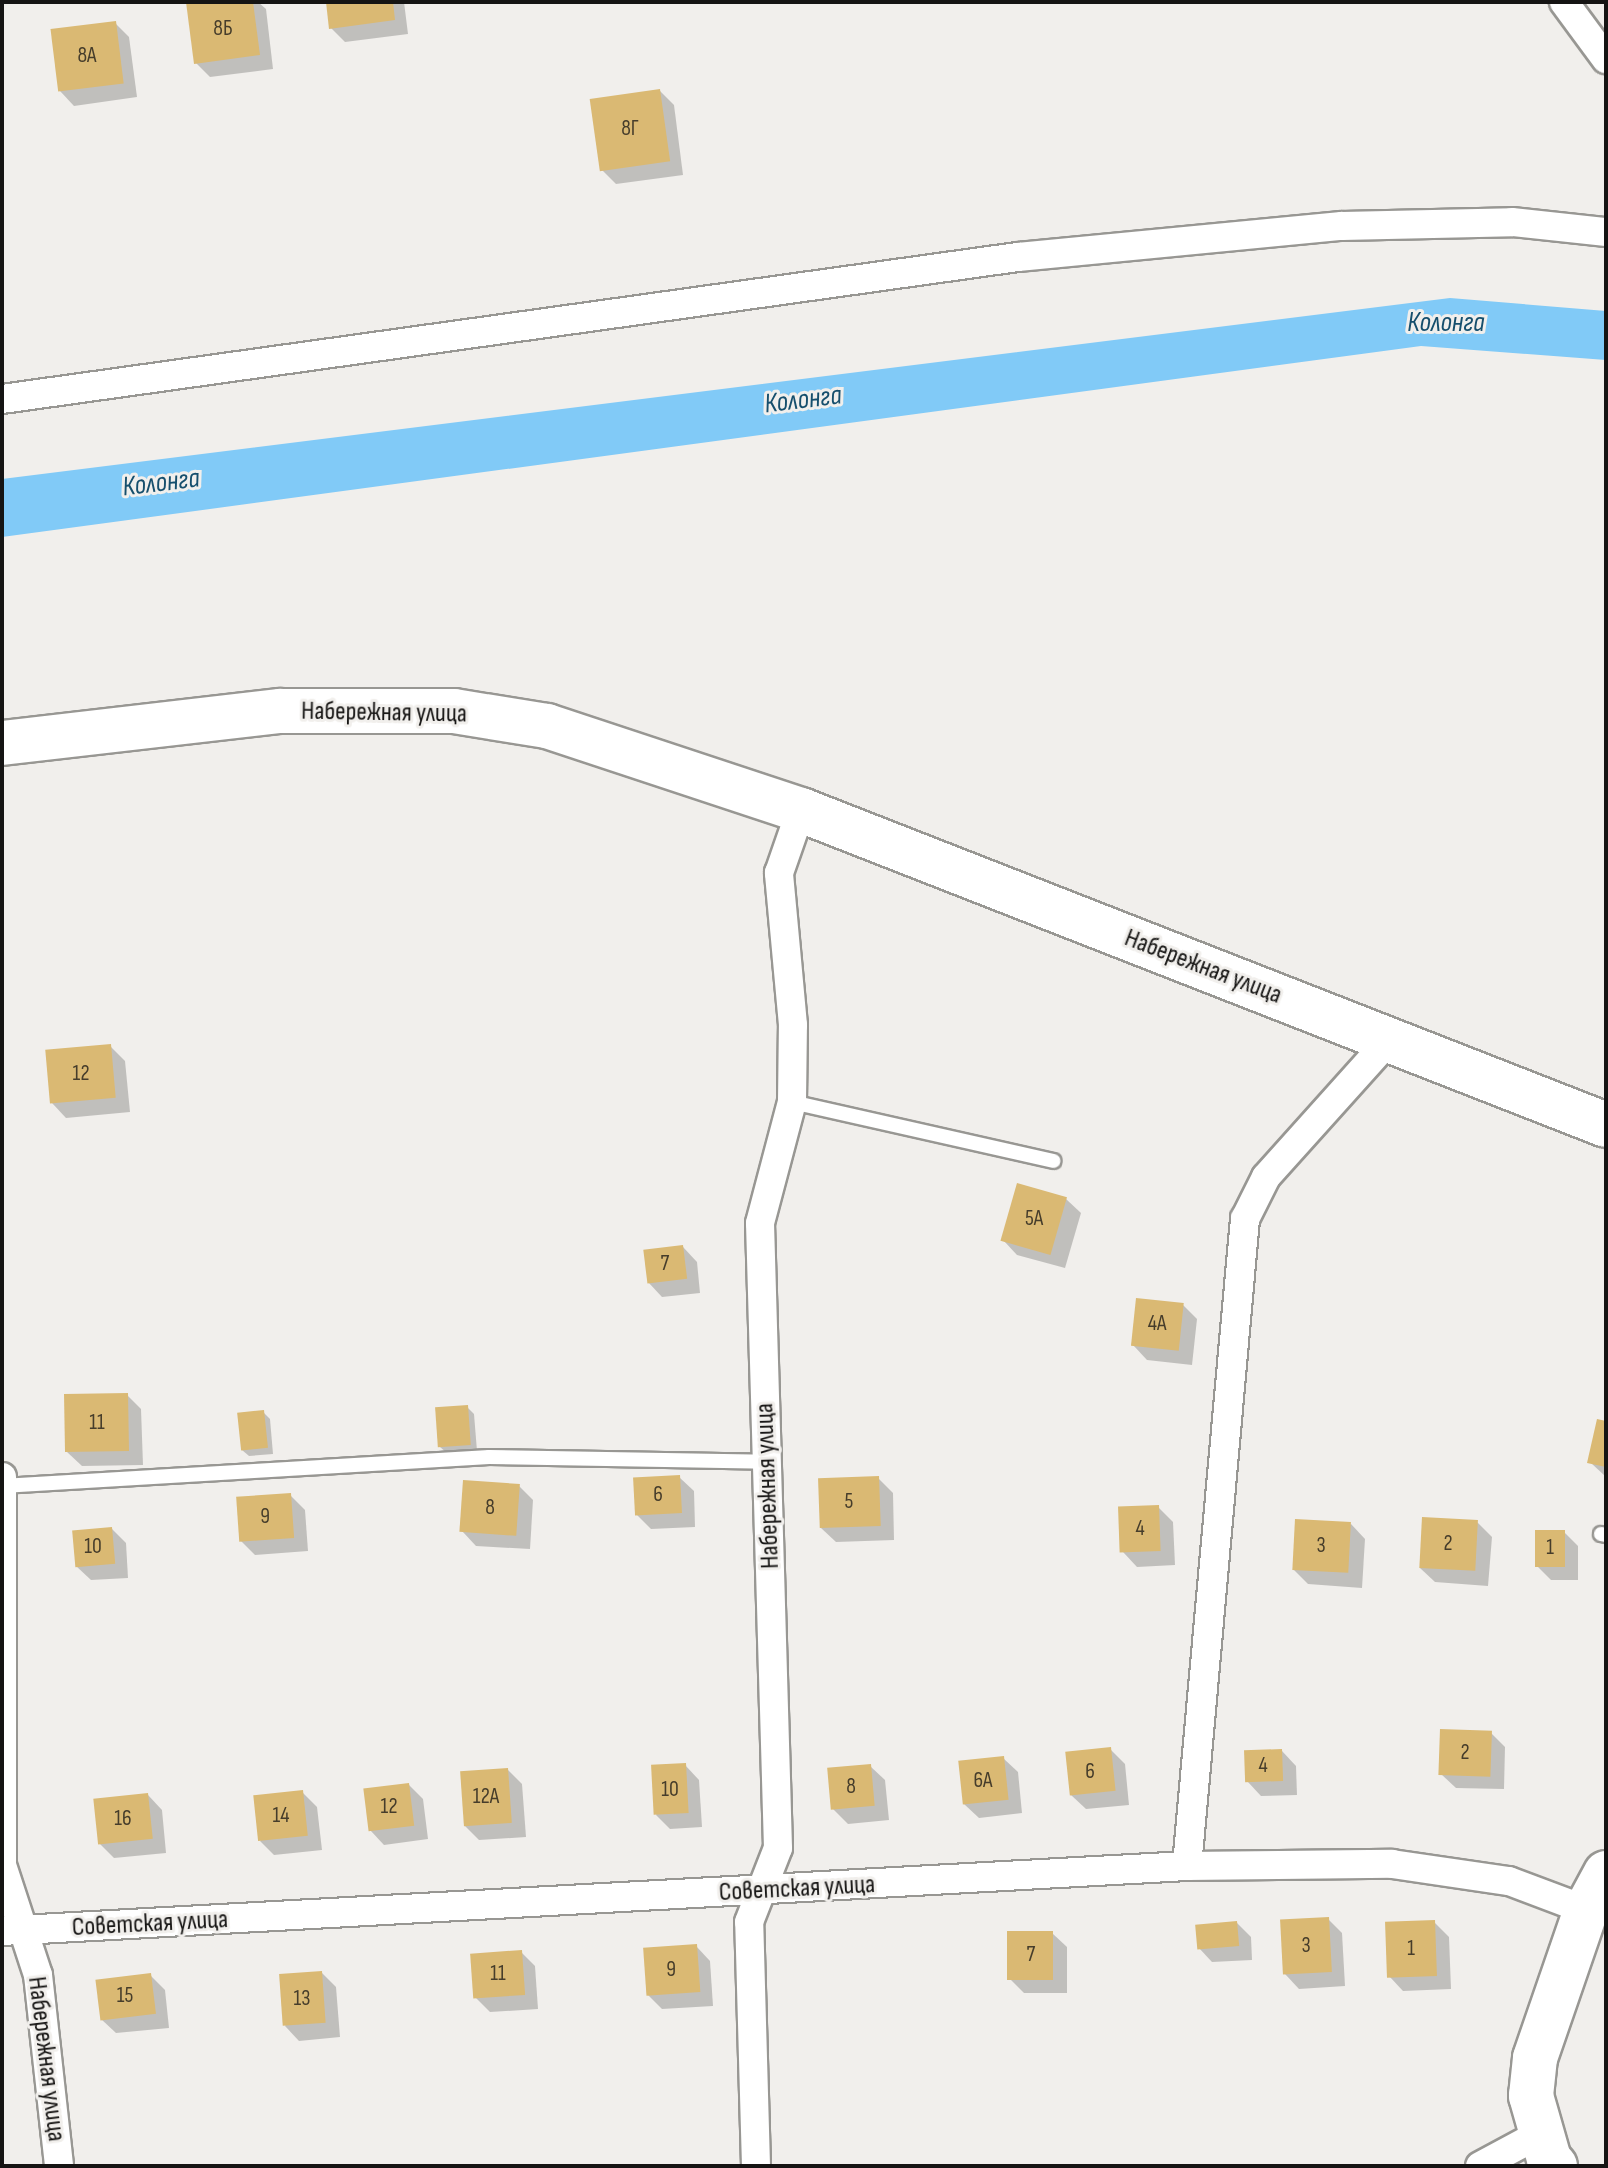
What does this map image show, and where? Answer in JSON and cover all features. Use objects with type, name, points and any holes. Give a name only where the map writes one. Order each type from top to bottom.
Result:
[{"type":"highway","name":"Набережная улица","points":[[2,743],[280,711],[454,711],[547,726],[801,810],[1606,1125]]},
{"type":"highway","points":[[1548,2150],[1531,2096],[1535,2058],[1596,1892]]},
{"type":"street","points":[[1564,2],[1606,59]]},
{"type":"street","points":[[2,399],[1033,256],[1342,226],[1512,222],[1606,232]]},
{"type":"street","name":"Набережная улица","points":[[756,2166],[749,1922],[778,1848],[760,1223],[792,1102],[793,1025],[779,873],[801,810]]},
{"type":"street","points":[[1187,1866],[1245,1219],[1266,1177],[1389,1040]]},
{"type":"street","name":"Набережная улица","points":[[2,1477],[2,1865],[13,1931],[38,1975],[59,2166]]},
{"type":"street","name":"Советская улица","points":[[13,1931],[1187,1866],[1392,1864],[1596,1892]]},
{"type":"street","points":[[1480,2166],[1548,2150]]},
{"type":"lane","points":[[792,1102],[1053,1161]]},
{"type":"lane","points":[[2,1486],[489,1457],[767,1462]]},
{"type":"water","name":"Колонга","points":[[1450,298],[1606,311],[1606,360],[1421,346],[2,537],[2,479]]},
{"type":"building","points":[[186,2],[253,2],[260,55],[194,64]]},
{"type":"building","points":[[326,2],[393,2],[395,20],[329,29]]},
{"type":"building","points":[[116,21],[124,84],[58,92],[50,29]]},
{"type":"building","points":[[660,89],[670,161],[600,171],[590,99]]},
{"type":"building","points":[[111,1044],[116,1098],[50,1104],[45,1050]]},
{"type":"building","points":[[1017,1183],[1067,1197],[1050,1255],[1000,1241]]},
{"type":"building","points":[[683,1245],[687,1279],[647,1284],[643,1250]]},
{"type":"building","points":[[1136,1298],[1184,1303],[1179,1351],[1131,1346]]},
{"type":"building","points":[[128,1393],[129,1451],[65,1452],[64,1394]]},
{"type":"building","points":[[468,1405],[471,1445],[438,1447],[435,1407]]},
{"type":"building","points":[[264,1410],[268,1448],[241,1451],[237,1413]]},
{"type":"building","points":[[1597,1419],[1606,1421],[1606,1467],[1587,1463]]},
{"type":"building","points":[[680,1475],[682,1513],[635,1515],[633,1477]]},
{"type":"building","points":[[879,1476],[881,1526],[820,1528],[818,1478]]},
{"type":"building","points":[[463,1480],[520,1484],[516,1536],[459,1532]]},
{"type":"building","points":[[291,1493],[294,1538],[239,1542],[236,1497]]},
{"type":"building","points":[[1159,1505],[1161,1551],[1120,1552],[1118,1506]]},
{"type":"building","points":[[1422,1517],[1478,1520],[1475,1571],[1419,1568]]},
{"type":"building","points":[[1295,1519],[1351,1522],[1348,1573],[1292,1570]]},
{"type":"building","points":[[112,1527],[115,1564],[75,1567],[72,1530]]},
{"type":"building","points":[[1535,1530],[1565,1530],[1565,1567],[1535,1567]]},
{"type":"building","points":[[1440,1729],[1492,1731],[1490,1777],[1438,1775]]},
{"type":"building","points":[[1111,1747],[1116,1791],[1070,1796],[1065,1752]]},
{"type":"building","points":[[1282,1749],[1283,1781],[1245,1782],[1244,1750]]},
{"type":"building","points":[[1004,1756],[1009,1800],[963,1805],[958,1761]]},
{"type":"building","points":[[686,1763],[689,1813],[654,1815],[651,1765]]},
{"type":"building","points":[[871,1764],[875,1806],[831,1810],[827,1768]]},
{"type":"building","points":[[508,1768],[512,1823],[464,1826],[460,1771]]},
{"type":"building","points":[[409,1783],[414,1826],[369,1831],[363,1789]]},
{"type":"building","points":[[303,1790],[308,1836],[258,1841],[253,1795]]},
{"type":"building","points":[[148,1793],[153,1839],[98,1844],[93,1799]]},
{"type":"building","points":[[1329,1917],[1332,1972],[1283,1974],[1280,1920]]},
{"type":"building","points":[[1435,1920],[1437,1976],[1387,1978],[1385,1922]]},
{"type":"building","points":[[1237,1921],[1239,1946],[1197,1950],[1195,1925]]},
{"type":"building","points":[[1007,1931],[1053,1931],[1053,1980],[1007,1980]]},
{"type":"building","points":[[697,1944],[700,1992],[646,1996],[643,1948]]},
{"type":"building","points":[[522,1950],[525,1995],[473,1999],[470,1954]]},
{"type":"building","points":[[322,1971],[326,2023],[283,2026],[279,1974]]},
{"type":"building","points":[[151,1973],[156,2014],[100,2021],[95,1980]]}]
